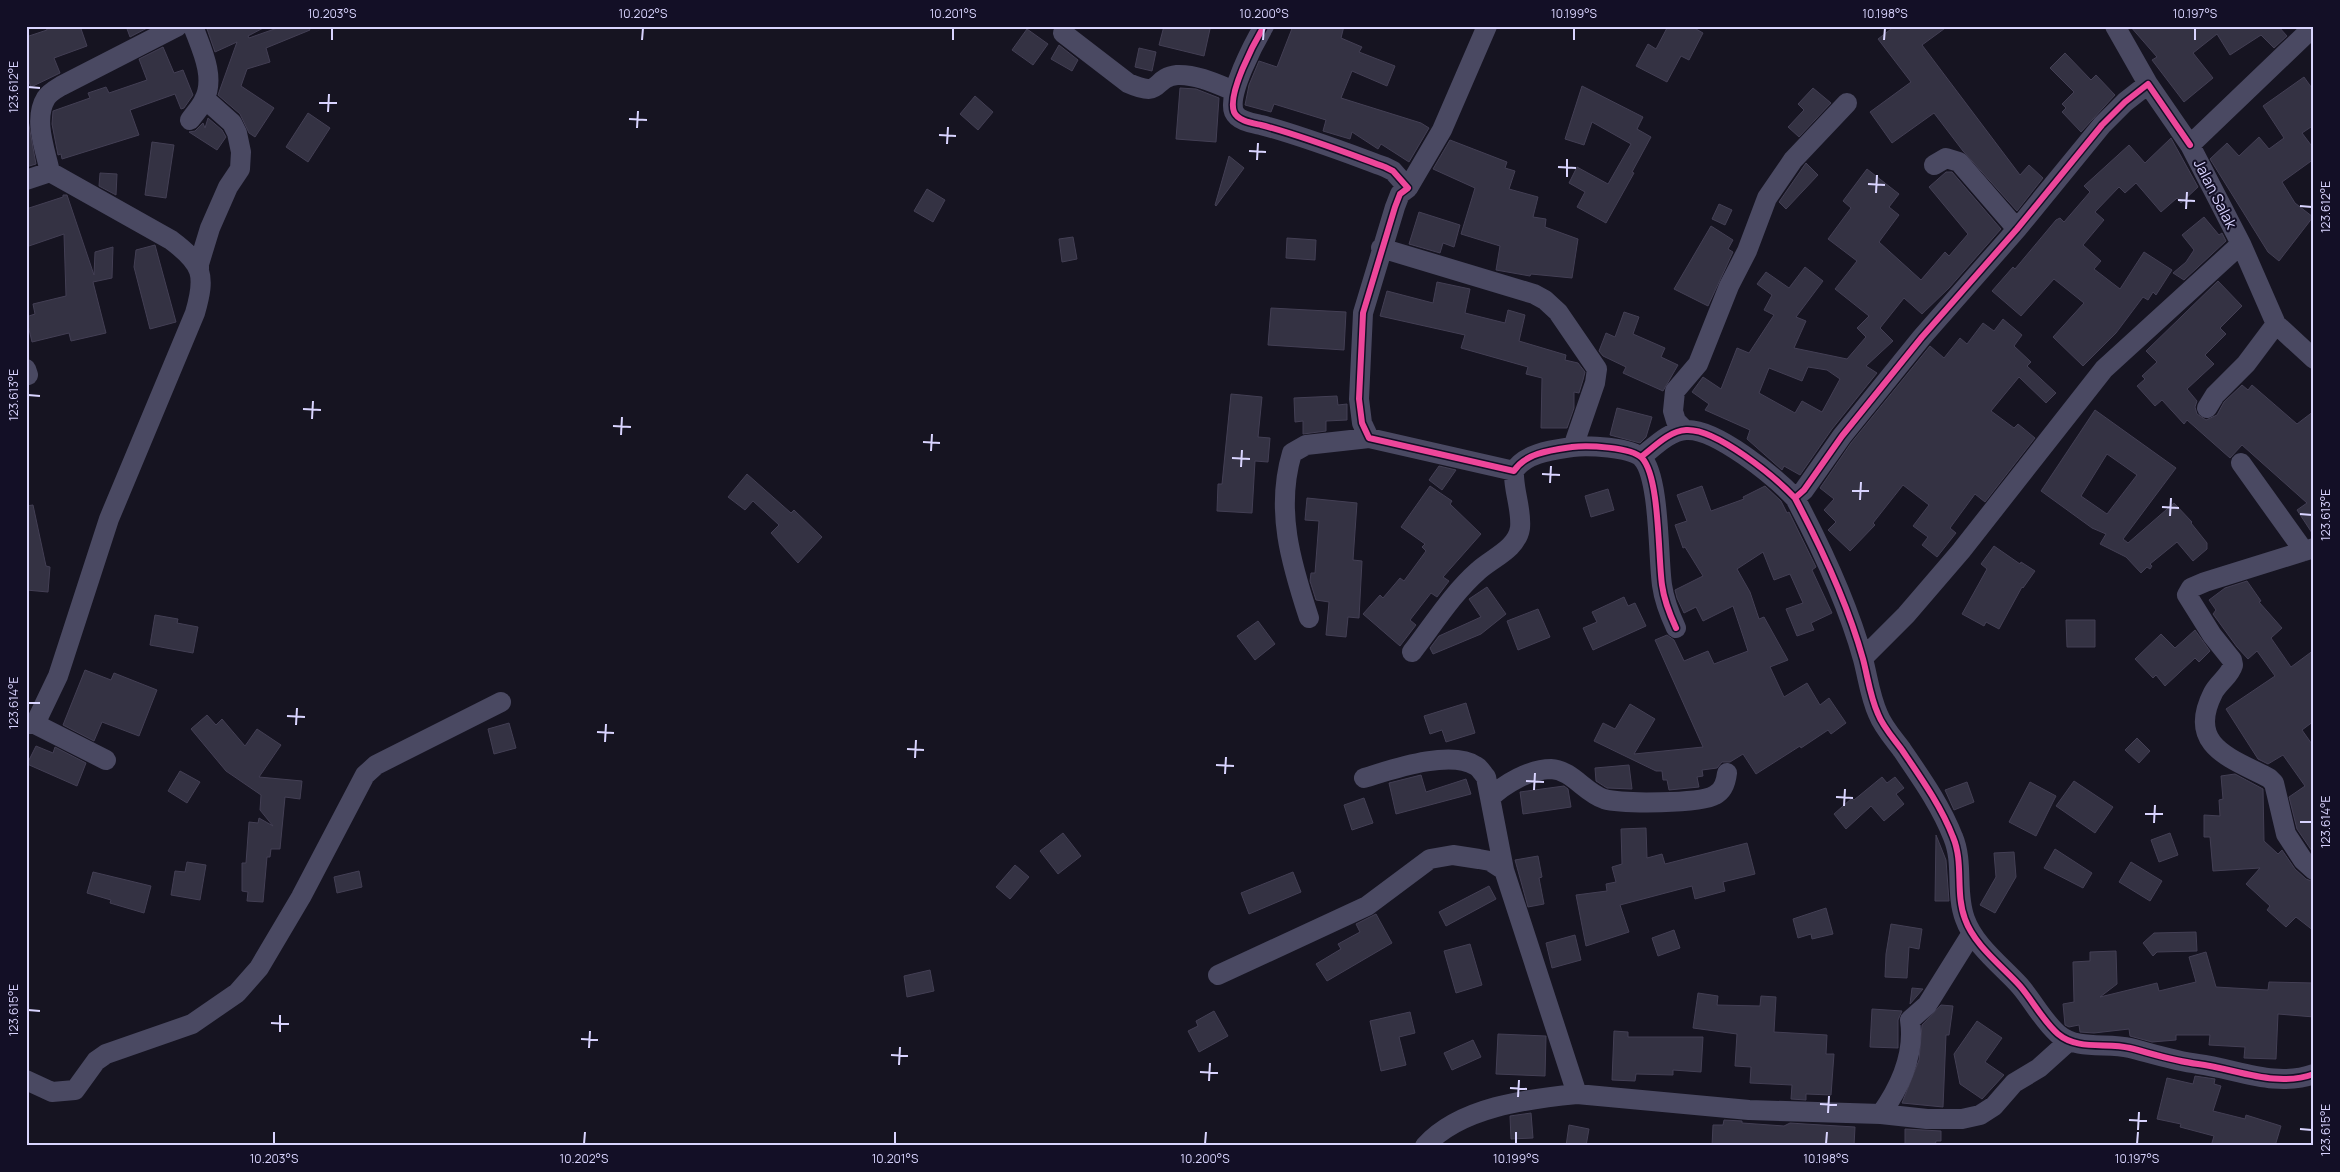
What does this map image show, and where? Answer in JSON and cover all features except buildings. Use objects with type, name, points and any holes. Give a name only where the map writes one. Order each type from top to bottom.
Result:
[{"type":"street","points":[[50,172],[40,126],[41,110],[46,96],[61,86],[178,26]]},
{"type":"street","points":[[190,120],[205,99],[209,82],[207,66],[193,26]]},
{"type":"street","points":[[1264,26],[1234,91],[1233,110],[1240,118],[1295,134],[1385,167],[1393,171],[1408,188]]},
{"type":"street","points":[[1369,438],[1362,423],[1359,399],[1360,339],[1363,313],[1381,248],[1400,194],[1408,188],[1442,130],[1487,26]]},
{"type":"street","points":[[2115,26],[2148,84],[2190,145]]},
{"type":"street","name":"Jalan Salak","points":[[2310,26],[2307,33],[2190,145],[2241,244],[2276,324],[2314,358]]},
{"type":"street","points":[[1064,33],[1128,83],[1140,88],[1156,89],[1164,79],[1184,75],[1213,82],[1234,91]]},
{"type":"street","points":[[1795,498],[1804,490],[1842,436],[1922,337],[2017,229],[2102,125],[2125,102],[2148,84]]},
{"type":"street","points":[[106,760],[30,724],[58,676],[109,520],[202,290],[199,264],[210,228],[228,187],[240,170],[241,152],[238,133],[232,123],[205,99]]},
{"type":"street","points":[[1685,430],[1676,421],[1673,411],[1675,390],[1698,364],[1729,286],[1747,251],[1767,198],[1793,160],[1847,103]]},
{"type":"street","points":[[1934,165],[1946,158],[1959,162],[2017,229]]},
{"type":"street","points":[[26,180],[50,172],[171,240],[188,253],[199,269]]},
{"type":"street","points":[[1863,658],[1906,615],[1960,551],[2104,369],[2241,244]]},
{"type":"street","points":[[1381,248],[1534,294],[1546,300],[1558,312],[1596,368],[1595,383],[1574,447]]},
{"type":"street","points":[[2208,408],[2215,395],[2246,364],[2276,324]]},
{"type":"street","points":[[1641,457],[1668,437],[1685,430],[1700,431],[1740,453],[1777,480],[1795,498],[1816,537],[1863,658],[1871,697],[1879,717],[1928,789],[1954,837],[1960,860],[1964,918],[1972,933],[2021,987],[2058,1034],[2069,1041],[2079,1044],[2129,1048],[2170,1061],[2206,1065],[2259,1077],[2291,1079],[2314,1074]]},
{"type":"street","points":[[1309,618],[1293,568],[1285,532],[1284,508],[1288,466],[1292,453],[1306,445],[1369,438],[1514,471]]},
{"type":"street","points":[[1412,652],[1477,572],[1513,543],[1518,535],[1520,520],[1513,481],[1517,465],[1528,458],[1549,451],[1585,445],[1616,449],[1641,457],[1649,471],[1654,495],[1662,587],[1676,628]]},
{"type":"street","points":[[2241,463],[2309,549],[2191,588],[2187,595],[2207,627],[2232,660],[2233,665],[2210,699],[2203,719],[2205,730],[2215,747],[2228,759],[2269,778],[2274,783],[2286,834],[2303,860],[2314,870]]},
{"type":"street","points":[[26,1080],[52,1092],[75,1090],[96,1061],[106,1054],[192,1024],[238,992],[259,968],[301,897],[365,775],[376,765],[501,702]]},
{"type":"street","points":[[1364,778],[1422,761],[1468,762],[1477,766],[1486,777],[1504,870],[1577,1094]]},
{"type":"street","points":[[1490,798],[1506,783],[1551,770],[1566,774],[1603,799],[1618,802],[1690,801],[1717,794],[1723,788],[1727,773]]},
{"type":"street","points":[[1218,975],[1366,906],[1430,859],[1453,855],[1490,861],[1504,870]]},
{"type":"street","points":[[1881,1114],[1892,1098],[1910,1055],[1910,1020],[1927,1005],[1972,933]]},
{"type":"street","points":[[1425,1146],[1433,1137],[1448,1127],[1489,1108],[1577,1094],[1749,1110],[1881,1114],[1927,1119],[1962,1119],[1980,1115],[1994,1106],[2014,1083],[2039,1068],[2069,1041]]},
{"type":"cycle path","points":[[1264,26],[1248,56],[1234,93],[1233,104],[1236,115],[1246,121],[1308,139],[1385,167],[1393,171],[1408,188],[1400,194],[1395,207],[1363,313],[1359,399],[1362,423],[1369,438],[1514,471],[1532,456],[1572,447],[1588,446],[1619,449],[1636,454],[1642,458],[1648,468],[1652,482],[1662,585],[1664,596],[1676,628]]},
{"type":"cycle path","points":[[1641,457],[1674,433],[1686,430],[1698,431],[1713,437],[1744,455],[1774,478],[1795,498],[1804,490],[1842,436],[1922,337],[2017,229],[2102,125],[2125,102],[2148,84],[2190,145]]},
{"type":"cycle path","points":[[1795,498],[1842,597],[1857,639],[1880,719],[1930,792],[1943,814],[1953,837],[1958,857],[1960,899],[1969,929],[1989,955],[2020,986],[2053,1029],[2074,1043],[2121,1046],[2189,1063],[2213,1066],[2256,1076],[2285,1079],[2314,1074]]}]
